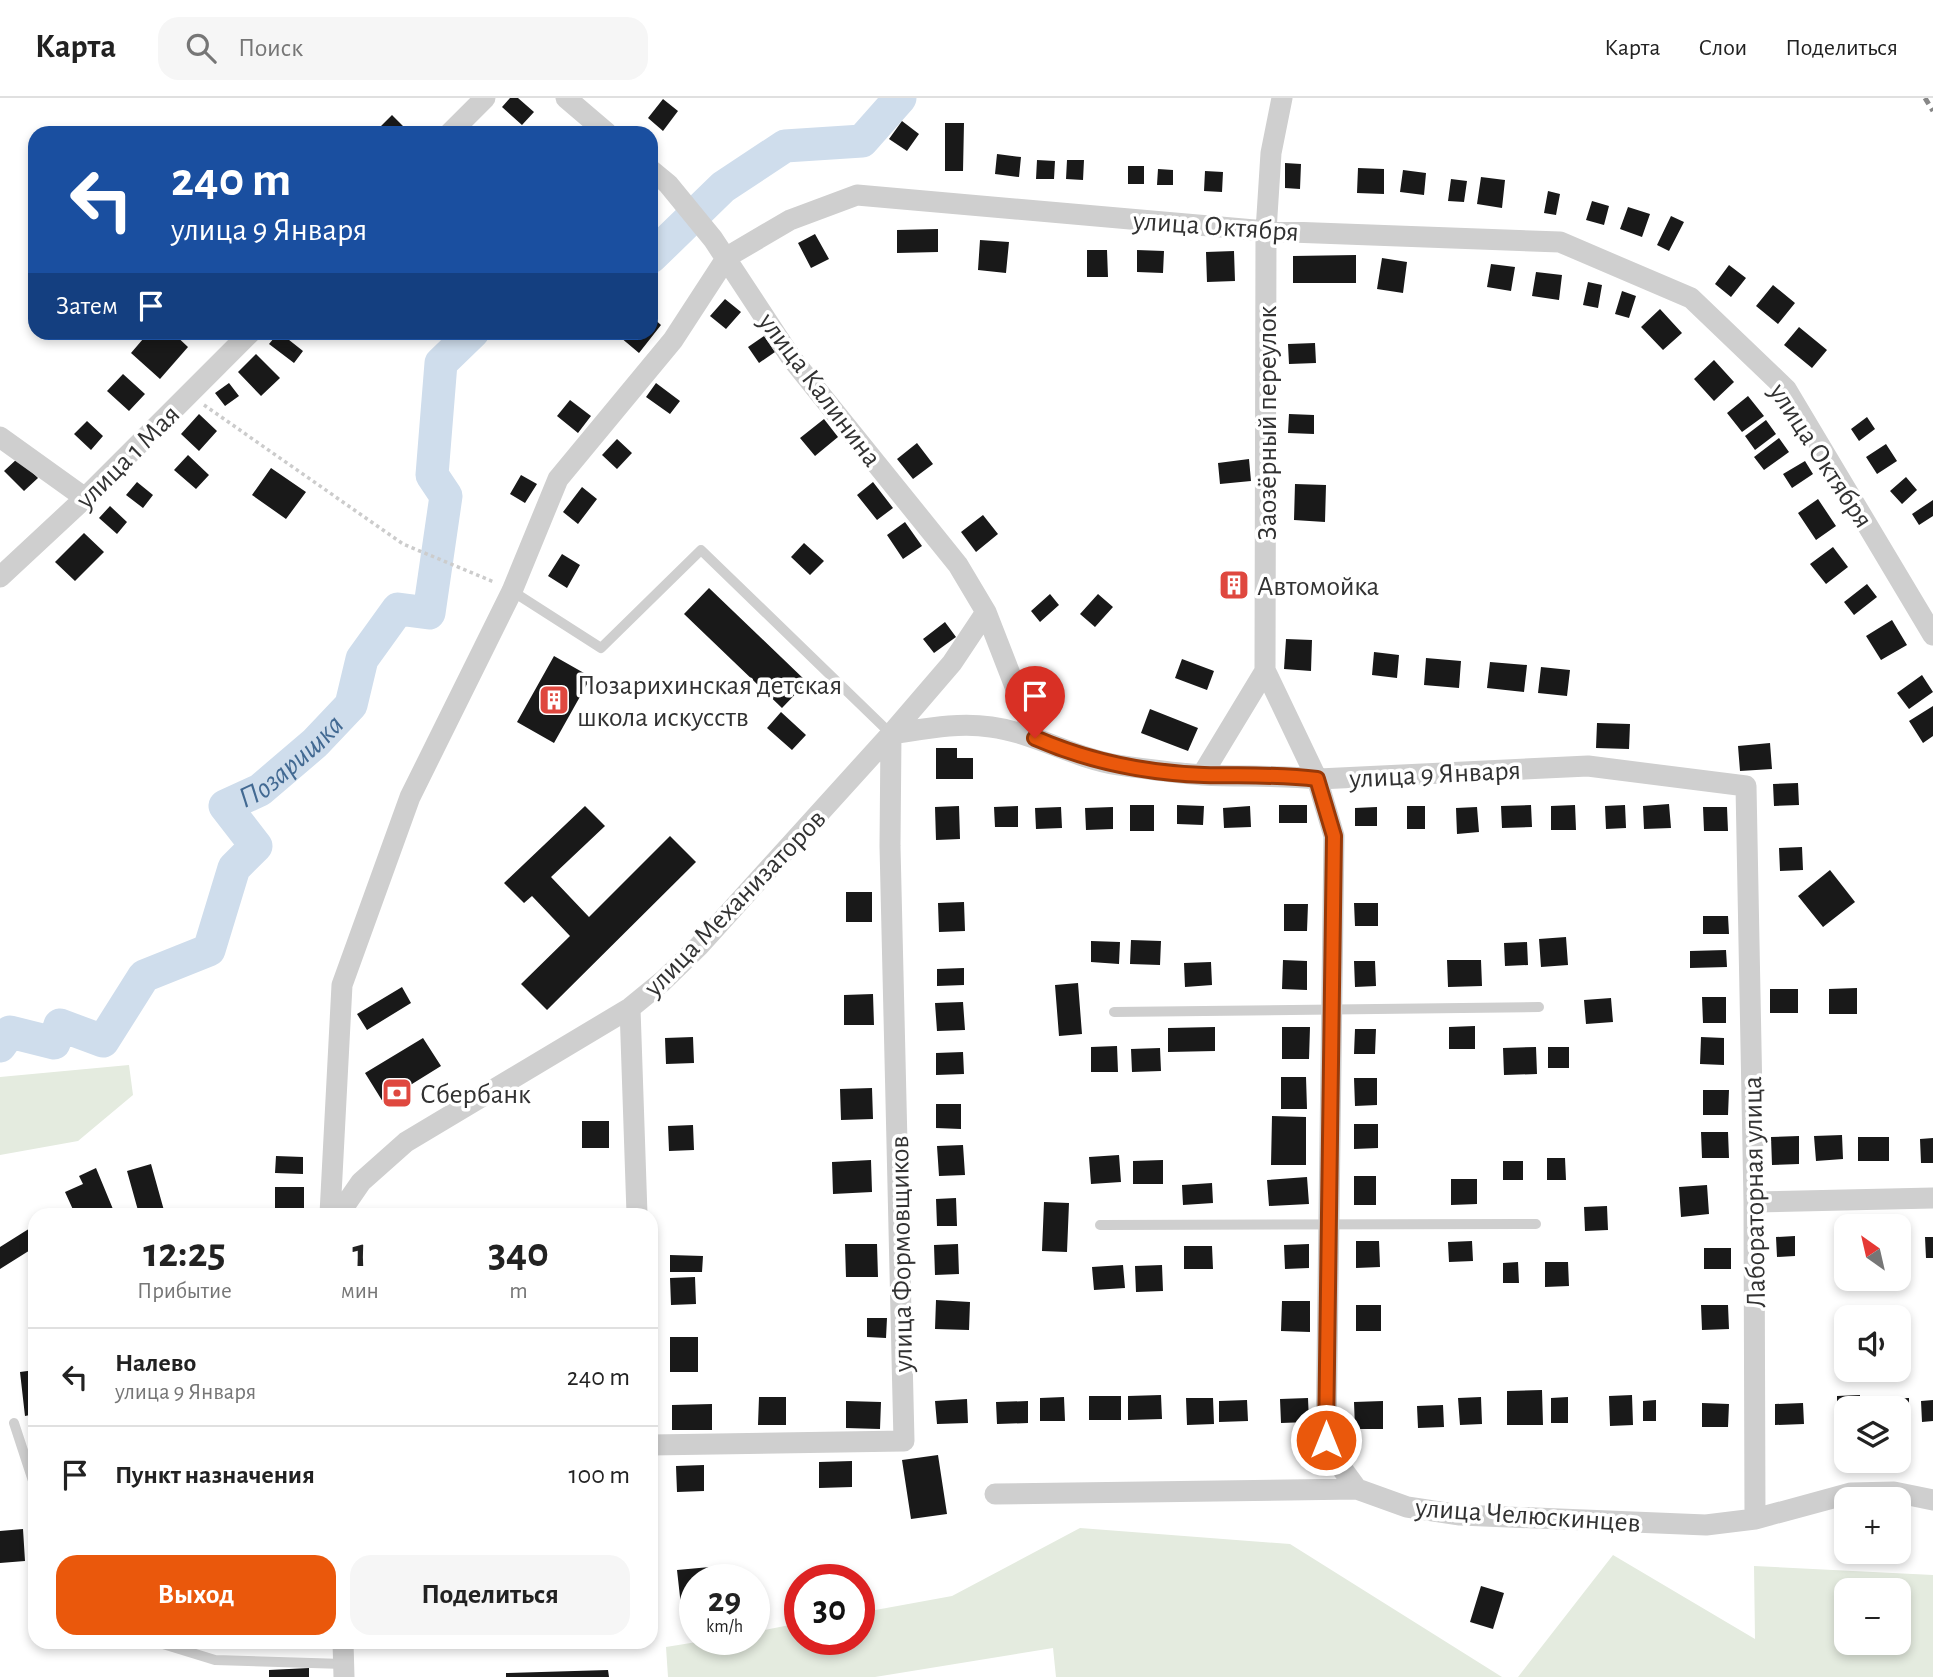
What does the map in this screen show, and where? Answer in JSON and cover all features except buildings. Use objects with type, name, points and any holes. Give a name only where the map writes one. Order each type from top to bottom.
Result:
[{"type":"street","points":[[457,126],[485,98]]},
{"type":"street","points":[[566,98],[599,126]]},
{"type":"street","name":"Заозёрный переулок","points":[[1282,98],[1271,153],[1266,231],[1265,671],[1317,779],[1334,836],[1326,1440],[1338,1463],[1357,1489]]},
{"type":"street","name":"улица Калинина","points":[[658,176],[668,184],[727,257],[792,359],[958,565],[985,612],[1035,738]]},
{"type":"street","name":"улица Октября","points":[[330,1208],[342,985],[410,797],[512,591],[558,479],[673,340],[727,257],[790,220],[857,195],[1266,231],[1560,243],[1690,298],[1786,389],[1933,635]]},
{"type":"street","name":"улица 1 Мая","points":[[0,577],[85,498],[243,340]]},
{"type":"street","points":[[0,437],[85,498]]},
{"type":"street","name":"улица Механизаторов","points":[[343,1208],[360,1182],[406,1142],[630,1008],[663,981],[699,946],[891,734],[952,663],[985,612]]},
{"type":"street","points":[[1202,775],[1265,671]]},
{"type":"street","name":"улица 9 Января","points":[[891,734],[951,725],[992,727],[1035,738],[1070,753],[1115,764],[1202,775],[1280,775],[1317,779],[1588,766],[1736,785]]},
{"type":"street","name":"улица Формовщиков","points":[[658,1445],[904,1441],[889,778],[891,734]]},
{"type":"street","name":"Лабораторная улица","points":[[1736,785],[1747,858],[1754,1202],[1755,1519]]},
{"type":"street","points":[[630,1008],[637,1208]]},
{"type":"street","points":[[1754,1202],[1933,1198]]},
{"type":"street","name":"улица Челюскинцев","points":[[995,1494],[1357,1489],[1407,1507],[1460,1515],[1706,1525],[1755,1519],[1851,1493],[1894,1492],[1933,1500]]},
{"type":"street","points":[[343,1649],[344,1670]]},
{"type":"lane","points":[[512,591],[601,648],[701,550],[891,734]]},
{"type":"lane","points":[[1114,1012],[1539,1006]]},
{"type":"lane","points":[[1100,1225],[1536,1224]]},
{"type":"lane","points":[[14,1423],[28,1466]]},
{"type":"lane","points":[[181,1649],[215,1661],[344,1670]]},
{"type":"path","points":[[189,394],[402,544],[466,569],[512,591]]},
{"type":"shaded area","points":[[129,1065],[133,1095],[78,1141],[0,1155],[0,1077]]},
{"type":"shaded area","points":[[1080,1528],[1290,1544],[1502,1677],[1056,1677],[1053,1648],[875,1677],[668,1677],[666,1647],[679,1645],[679,1655],[770,1655],[770,1629],[784,1626],[784,1655],[875,1655],[875,1610],[952,1596]]},
{"type":"shaded area","points":[[1613,1555],[1755,1639],[1754,1566],[1933,1575],[1933,1677],[1518,1677]]},
{"type":"waterway","name":"Позаришка","points":[[658,250],[723,187],[785,146],[862,141],[900,98]]},
{"type":"waterway","name":"Позаришка","points":[[0,1046],[10,1032],[54,1043],[60,1025],[103,1041],[144,976],[209,950],[234,868],[256,846],[225,806],[260,790],[315,743],[351,705],[362,659],[398,609],[429,613],[446,496],[432,475],[441,363],[465,340]]},
{"type":"railway","points":[[1925,98],[1933,111]]},
{"type":"place","name":"Автомойка","points":[[1234,585]]},
{"type":"place","name":"Позарихинская детская школа искусств","points":[[554,700]]},
{"type":"place","name":"Сбербанк","points":[[397,1093]]},
{"type":"route","points":[[1035,738],[1070,753],[1115,764],[1202,775],[1280,775],[1317,779],[1334,836],[1326,1440]]}]
